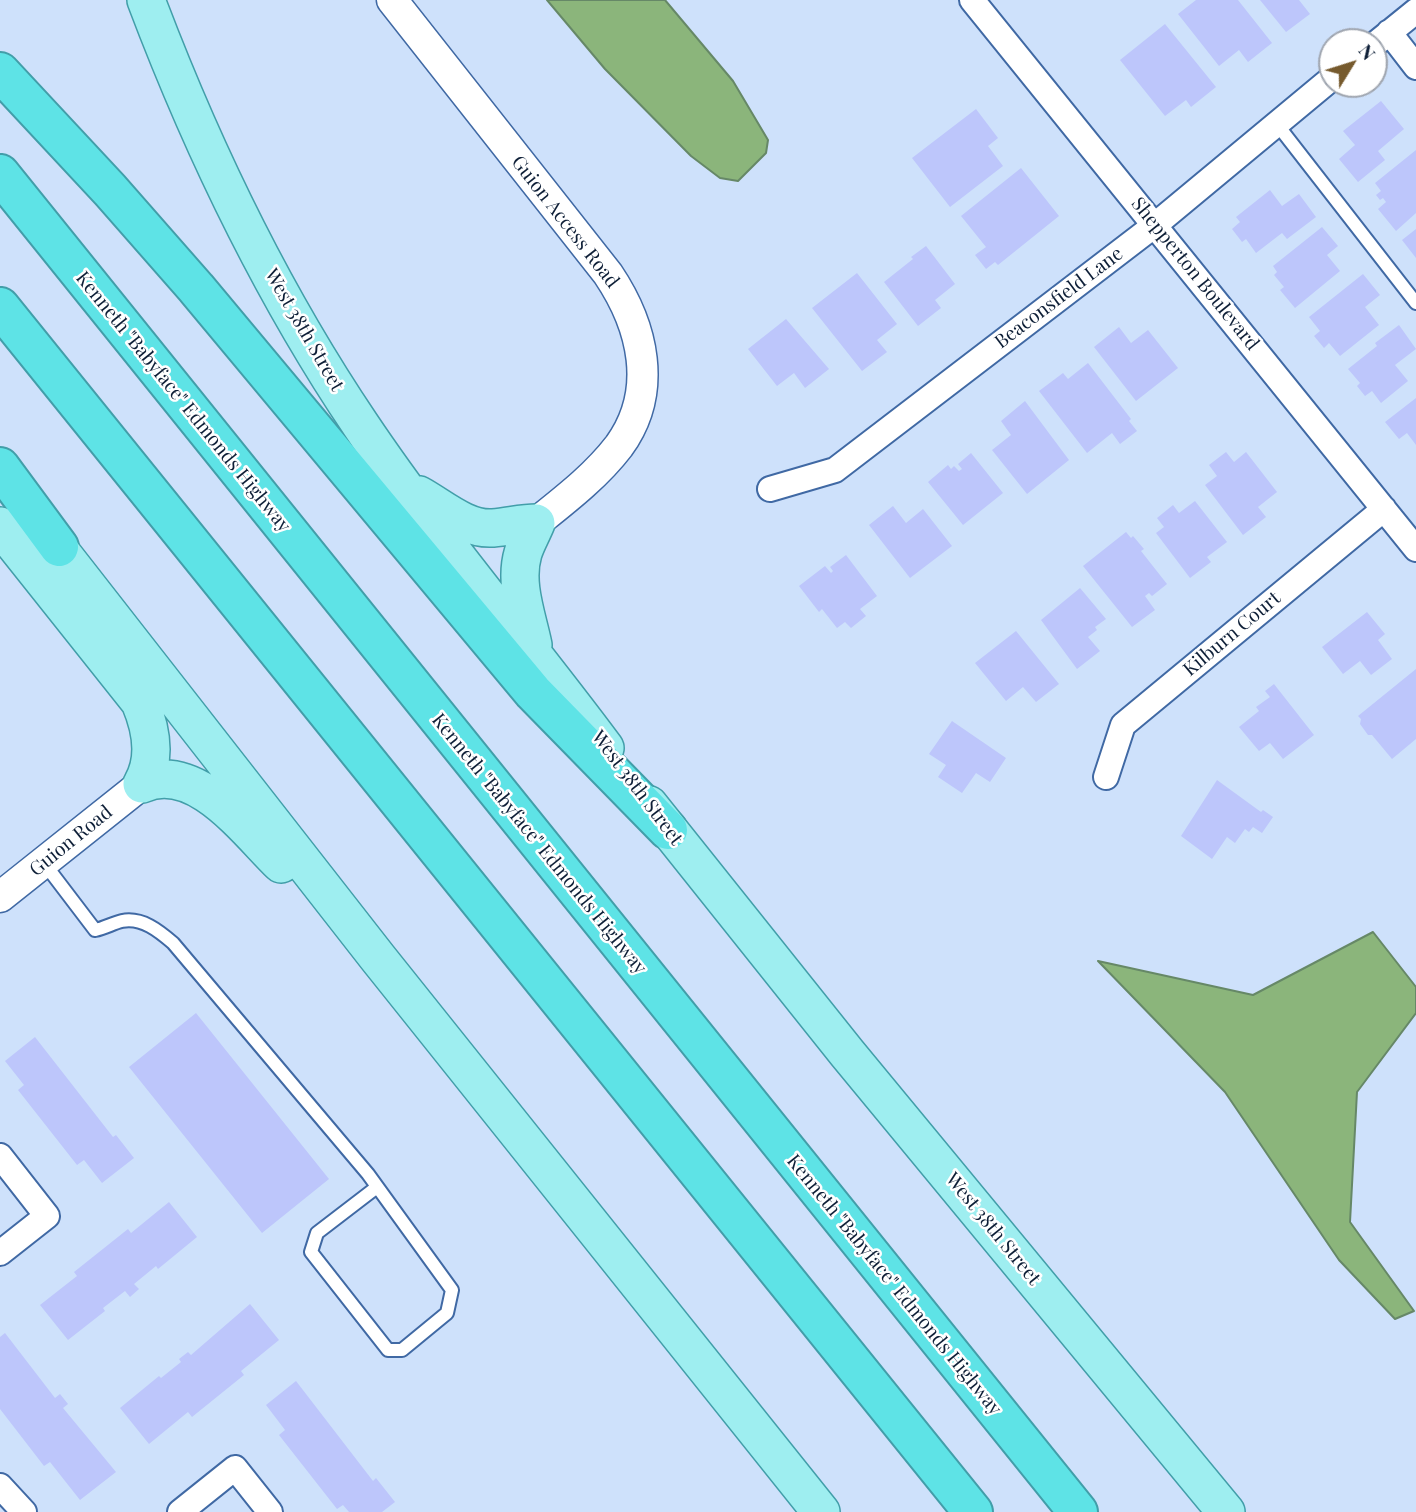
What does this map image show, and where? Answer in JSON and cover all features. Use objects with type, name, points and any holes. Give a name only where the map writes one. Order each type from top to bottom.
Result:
[{"type":"highway","points":[[0,72],[110,190],[196,288],[533,692],[668,830]]},
{"type":"highway","name":"Kenneth \"Babyface\" Edmonds Highway","points":[[0,174],[1078,1512]]},
{"type":"highway","points":[[0,307],[973,1512]]},
{"type":"highway","points":[[0,467],[59,547]]},
{"type":"main road","name":"West 38th Street","points":[[146,0],[181,92],[277,285],[330,376],[403,485],[668,830],[1226,1512]]},
{"type":"main road","points":[[0,478],[59,547],[378,958],[821,1512]]},
{"type":"main road","points":[[403,485],[471,525],[494,528],[517,523],[536,523],[523,551],[520,570],[521,592],[535,654]]},
{"type":"main road","points":[[0,526],[140,702],[148,720],[151,739],[149,773],[142,784]]},
{"type":"main road","points":[[142,784],[153,779],[177,780],[195,786],[222,805],[378,958]]},
{"type":"street","name":"Guion Access Road","points":[[391,0],[608,274],[630,311],[636,327],[643,357],[642,386],[629,428],[620,444],[595,473],[536,523]]},
{"type":"street","name":"Shepperton Boulevard","points":[[972,0],[1416,550]]},
{"type":"street","points":[[1388,33],[1416,11]]},
{"type":"street","points":[[1388,43],[1416,67]]},
{"type":"street","name":"Beaconsfield Lane","points":[[769,489],[835,470],[1155,225],[1318,89]]},
{"type":"street","name":"Kilburn Court","points":[[1106,777],[1124,725],[1384,509]]},
{"type":"street","name":"Guion Road","points":[[0,897],[142,784]]},
{"type":"street","points":[[0,1156],[47,1216],[0,1253]]},
{"type":"street","points":[[180,1512],[235,1468],[270,1512]]},
{"type":"street","points":[[0,1486],[24,1512]]},
{"type":"lane","points":[[1276,123],[1416,303]]},
{"type":"lane","points":[[44,862],[95,930],[123,921],[139,922],[157,929],[173,943],[377,1187],[452,1290],[447,1313],[402,1350],[388,1350],[311,1252],[317,1233],[377,1187]]},
{"type":"shaded area","points":[[547,0],[665,0],[733,81],[768,140],[766,153],[738,181],[720,178],[691,156],[605,69]]},
{"type":"shaded area","points":[[1373,932],[1416,987],[1416,1013],[1357,1092],[1350,1222],[1414,1311],[1395,1319],[1339,1260],[1225,1092],[1098,961],[1253,995]]},
{"type":"building","points":[[1196,0],[1238,0],[1272,43],[1248,62],[1239,50],[1219,66],[1178,14]]},
{"type":"building","points":[[1260,0],[1299,0],[1310,14],[1286,32]]},
{"type":"building","points":[[1165,24],[1216,87],[1191,107],[1186,100],[1165,116],[1120,60]]},
{"type":"building","points":[[1381,101],[1404,129],[1378,151],[1385,160],[1358,182],[1339,159],[1355,145],[1343,131]]},
{"type":"building","points":[[976,109],[998,138],[988,146],[1003,166],[950,207],[912,158]]},
{"type":"building","points":[[1416,150],[1416,213],[1396,231],[1378,209],[1386,202],[1376,195],[1381,191],[1375,183]]},
{"type":"building","points":[[1021,168],[1059,216],[998,265],[995,262],[986,269],[975,255],[986,247],[961,216]]},
{"type":"building","points":[[1270,190],[1282,206],[1299,194],[1316,217],[1287,239],[1282,233],[1256,253],[1246,239],[1242,242],[1232,229],[1240,222],[1236,217]]},
{"type":"building","points":[[1322,227],[1338,246],[1327,255],[1340,271],[1295,308],[1280,290],[1284,287],[1274,275],[1277,272],[1273,266]]},
{"type":"building","points":[[1416,229],[1416,258],[1402,240]]},
{"type":"building","points":[[926,246],[955,284],[935,300],[941,308],[918,326],[884,282]]},
{"type":"building","points":[[857,273],[897,324],[877,340],[887,352],[862,371],[812,308]]},
{"type":"building","points":[[1363,274],[1380,295],[1365,307],[1379,325],[1340,356],[1329,343],[1324,348],[1314,336],[1320,331],[1309,317]]},
{"type":"building","points":[[786,319],[829,369],[805,388],[794,373],[777,386],[748,349]]},
{"type":"building","points":[[1399,325],[1416,349],[1395,365],[1408,381],[1381,403],[1372,391],[1365,396],[1357,386],[1360,383],[1348,369]]},
{"type":"building","points":[[1119,327],[1131,343],[1148,330],[1178,368],[1136,401],[1094,347]]},
{"type":"building","points":[[1088,363],[1131,419],[1129,421],[1137,431],[1120,444],[1112,433],[1087,453],[1039,391],[1063,373],[1068,379]]},
{"type":"building","points":[[1416,398],[1416,445],[1407,433],[1399,439],[1385,422]]},
{"type":"building","points":[[1025,401],[1069,460],[1027,494],[992,450],[1011,435],[1001,421]]},
{"type":"building","points":[[1226,452],[1234,462],[1246,452],[1277,492],[1258,507],[1266,517],[1243,535],[1205,485],[1217,476],[1209,465]]},
{"type":"building","points":[[971,453],[1003,493],[963,525],[928,482],[948,465],[951,469],[954,466],[959,471],[962,469],[958,464]]},
{"type":"building","points":[[1195,501],[1227,542],[1207,557],[1211,562],[1190,578],[1156,533],[1164,527],[1157,518],[1173,505],[1179,513]]},
{"type":"building","points":[[893,506],[906,523],[923,509],[952,546],[910,578],[869,525]]},
{"type":"building","points":[[1126,532],[1144,549],[1141,551],[1167,584],[1152,596],[1149,593],[1145,596],[1155,610],[1132,627],[1083,566]]},
{"type":"building","points":[[846,555],[877,596],[860,609],[866,616],[851,628],[845,622],[837,628],[822,609],[819,612],[799,586],[825,566],[831,573],[833,571],[830,567]]},
{"type":"building","points":[[1080,588],[1106,619],[1095,627],[1097,630],[1088,637],[1100,651],[1077,669],[1041,620]]},
{"type":"building","points":[[1367,612],[1385,634],[1378,640],[1392,659],[1371,675],[1360,661],[1343,674],[1322,647]]},
{"type":"building","points":[[1016,631],[1059,684],[1036,702],[1023,687],[1006,701],[975,663]]},
{"type":"building","points":[[1416,669],[1416,739],[1392,759],[1372,735],[1368,735],[1358,716]]},
{"type":"building","points":[[1274,684],[1314,735],[1283,759],[1270,743],[1259,751],[1239,727],[1259,711],[1256,707],[1270,697],[1265,691]]},
{"type":"building","points":[[952,721],[1006,758],[990,782],[976,773],[962,793],[938,777],[946,765],[929,754]]},
{"type":"building","points":[[1217,780],[1261,812],[1263,810],[1273,817],[1262,833],[1253,827],[1249,832],[1245,829],[1235,843],[1227,837],[1212,859],[1181,836]]},
{"type":"building","points":[[196,1013],[329,1179],[262,1233],[129,1067]]},
{"type":"building","points":[[35,1037],[113,1137],[116,1135],[134,1158],[102,1183],[84,1160],[77,1165],[18,1090],[24,1085],[5,1061]]},
{"type":"building","points":[[169,1202],[197,1237],[158,1269],[156,1266],[134,1284],[139,1289],[130,1297],[125,1291],[103,1308],[105,1311],[68,1340],[40,1305],[77,1276],[74,1272],[128,1229],[131,1233]]},
{"type":"building","points":[[250,1304],[279,1340],[241,1371],[244,1375],[192,1417],[188,1412],[149,1444],[120,1408],[181,1362],[179,1359],[188,1352],[191,1355]]},
{"type":"building","points":[[5,1333],[55,1398],[60,1394],[68,1404],[63,1408],[116,1472],[80,1500],[50,1462],[44,1466],[0,1409],[0,1337]]},
{"type":"building","points":[[296,1381],[373,1481],[376,1478],[395,1502],[382,1512],[349,1512],[343,1505],[337,1509],[279,1435],[285,1430],[266,1405]]}]
